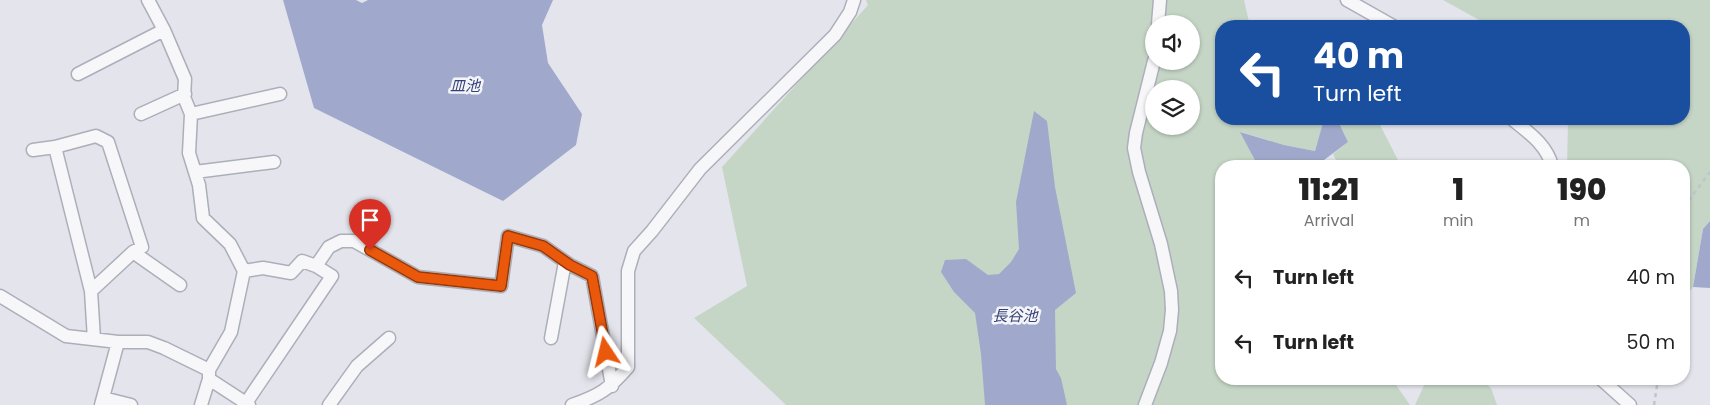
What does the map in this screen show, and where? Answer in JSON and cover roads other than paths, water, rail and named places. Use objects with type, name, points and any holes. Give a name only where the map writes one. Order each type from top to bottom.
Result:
[{"type":"street","points":[[148,0],[164,30],[185,79],[184,97],[191,114],[189,152],[195,172],[203,218],[230,244],[244,271],[231,332],[209,374],[202,405]]},
{"type":"street","points":[[572,405],[594,397],[612,386],[628,367],[628,271],[634,252],[700,169],[835,35],[850,12],[854,0]]},
{"type":"street","points":[[1159,15],[1160,0]]},
{"type":"street","points":[[1347,0],[1382,20]]},
{"type":"street","points":[[78,74],[164,30]]},
{"type":"street","points":[[1145,405],[1161,363],[1170,331],[1172,310],[1171,292],[1161,244],[1139,172],[1134,148],[1152,70]]},
{"type":"street","points":[[141,114],[185,94]]},
{"type":"street","points":[[191,114],[280,94]]},
{"type":"street","points":[[1519,125],[1542,145],[1550,160]]},
{"type":"street","points":[[33,150],[55,147],[96,136],[108,142],[142,247],[133,252],[91,291]]},
{"type":"street","points":[[55,147],[91,291],[94,338]]},
{"type":"street","points":[[195,172],[274,162]]},
{"type":"street","points":[[316,266],[329,247],[341,241],[354,241],[418,277],[501,286],[508,236],[543,246],[565,262],[592,276],[612,386]]},
{"type":"street","points":[[133,252],[180,285]]},
{"type":"street","points":[[0,296],[66,336],[156,344],[209,374],[248,404],[332,276],[316,266],[302,261],[291,273],[263,268],[244,271]]},
{"type":"street","points":[[551,338],[565,262]]},
{"type":"street","points":[[329,405],[357,366],[389,338]]},
{"type":"street","points":[[118,342],[102,402],[131,405]]},
{"type":"street","points":[[1608,385],[1630,405]]},
{"type":"water","name":"皿池","points":[[283,0],[356,0],[362,3],[368,0],[553,0],[542,25],[548,63],[582,114],[576,145],[503,201],[314,108]]},
{"type":"water","name":"長谷池","points":[[1034,111],[1047,121],[1055,187],[1076,293],[1055,310],[1056,369],[1061,378],[1067,405],[985,405],[981,354],[975,313],[954,292],[941,272],[945,260],[966,259],[988,275],[999,274],[1011,262],[1019,249],[1016,202]]},
{"type":"water","points":[[1322,125],[1340,125],[1348,142],[1324,160],[1255,160],[1240,132],[1284,145],[1315,151]]},
{"type":"water","points":[[1710,221],[1710,288],[1693,287],[1703,229]]}]
